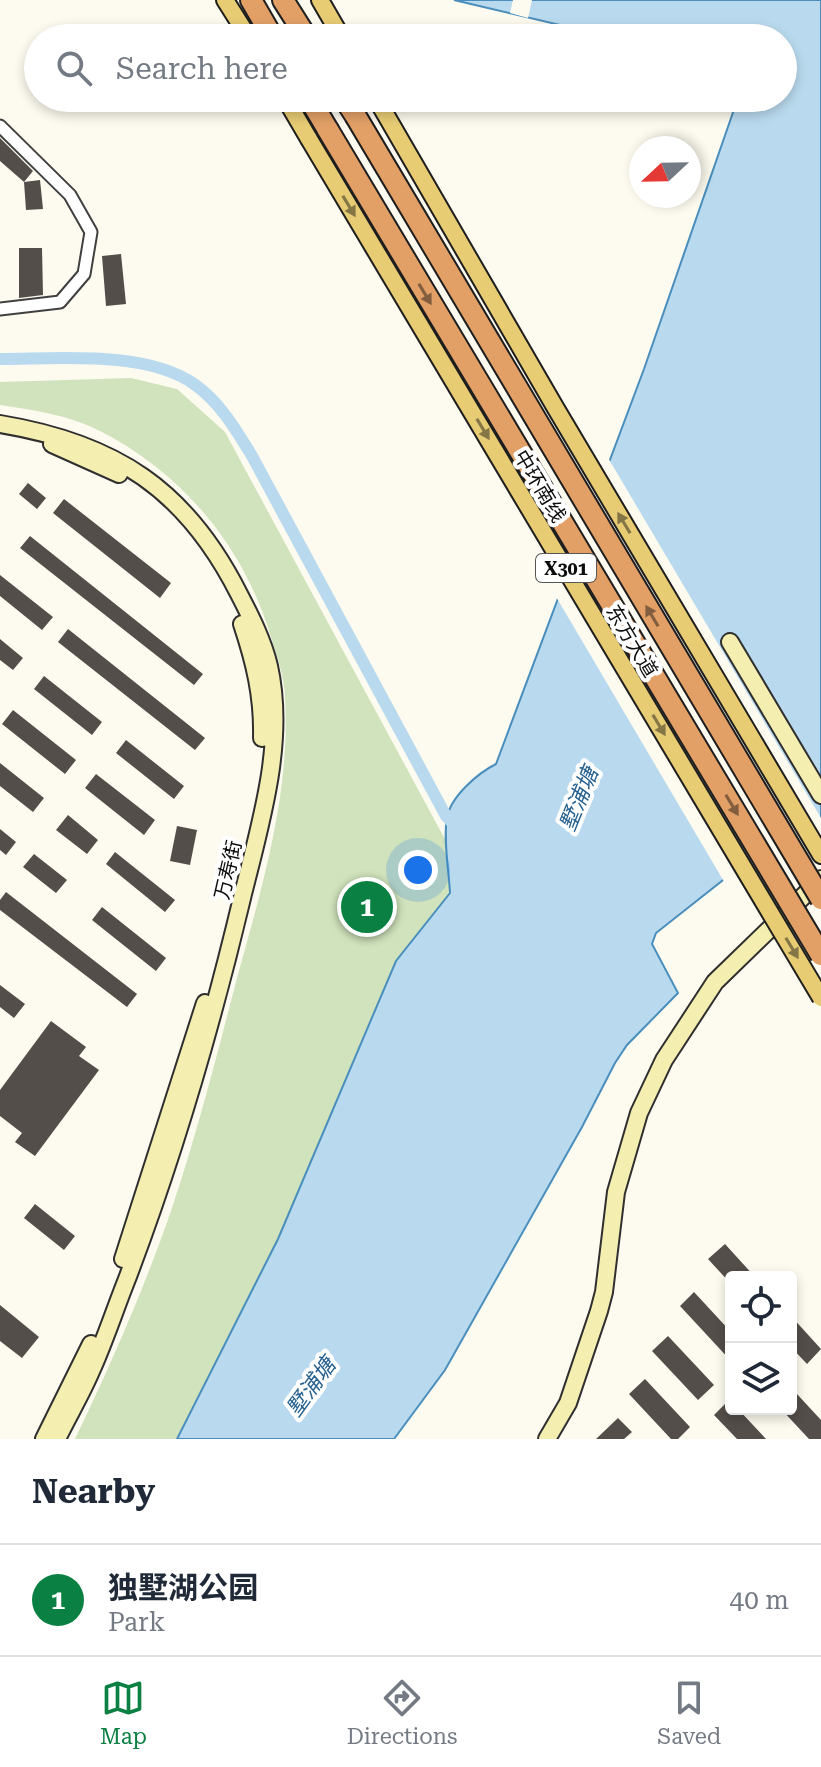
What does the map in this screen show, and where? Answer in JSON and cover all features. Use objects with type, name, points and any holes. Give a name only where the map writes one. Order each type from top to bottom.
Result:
[{"type":"highway","points":[[251,0],[265,24]]},
{"type":"highway","points":[[283,0],[298,24]]},
{"type":"highway","name":"中环南线","points":[[313,112],[319,135],[821,955]]},
{"type":"highway","name":"中环南线","points":[[353,112],[821,899]]},
{"type":"main road","points":[[225,0],[240,24]]},
{"type":"main road","points":[[320,0],[334,24]]},
{"type":"main road","name":"东方大道","points":[[298,112],[319,135],[821,998]]},
{"type":"main road","points":[[385,112],[555,407],[821,855]]},
{"type":"street","points":[[0,126],[70,195],[91,232],[84,274],[60,302],[0,309]]},
{"type":"street","name":"万寿街","points":[[0,424],[87,445],[133,470],[177,502],[211,543],[252,620],[268,666],[274,707],[263,809],[203,1053],[148,1223],[104,1340],[57,1439]]},
{"type":"street","name":"万寿街","points":[[0,434],[40,440],[125,476],[181,522],[206,549],[242,623],[255,664],[262,715],[261,762],[254,811],[217,964],[164,1138],[112,1293],[86,1357],[44,1439]]},
{"type":"street","points":[[730,642],[821,795]]},
{"type":"street","points":[[547,1439],[568,1403],[599,1311],[616,1192],[639,1113],[664,1060],[715,982],[821,879]]},
{"type":"green space","points":[[131,378],[177,389],[225,432],[447,843],[472,872],[221,1439],[75,1439],[139,1296],[162,1238],[190,1151],[265,874],[279,803],[286,732],[282,674],[259,604],[245,573],[207,516],[158,469],[100,431],[64,417],[0,405],[0,382]]},
{"type":"water","name":"墅浦塘","points":[[454,0],[821,0],[821,835],[778,790],[732,816],[742,865],[656,933],[652,944],[678,993],[627,1045],[615,1063],[445,1370],[394,1439],[177,1439],[278,1239],[396,961],[450,893],[446,835],[449,810],[466,786],[496,764],[644,369],[733,112],[797,112],[797,24],[556,24]]},
{"type":"pier","points":[[513,0],[532,0],[528,18],[510,13]]},
{"type":"pier","points":[[607,456],[821,818],[821,842],[811,855],[806,853],[776,795],[736,818],[746,865],[726,885],[555,595]]},
{"type":"building","points":[[0,138],[33,171],[24,182],[0,161]]},
{"type":"building","points":[[40,180],[43,209],[26,210],[24,182]]},
{"type":"building","points":[[19,248],[42,248],[43,295],[19,298]]},
{"type":"building","points":[[121,254],[126,304],[106,306],[102,256]]},
{"type":"building","points":[[28,483],[46,498],[37,509],[19,494]]},
{"type":"building","points":[[64,499],[171,583],[160,598],[53,513]]},
{"type":"building","points":[[30,536],[203,674],[194,685],[20,548]]},
{"type":"building","points":[[0,575],[53,617],[42,630],[0,596]]},
{"type":"building","points":[[68,629],[205,738],[195,750],[58,642]]},
{"type":"building","points":[[0,639],[23,658],[13,670],[0,660]]},
{"type":"building","points":[[44,676],[102,722],[92,735],[34,689]]},
{"type":"building","points":[[13,710],[76,760],[65,774],[2,724]]},
{"type":"building","points":[[126,740],[184,786],[174,799],[116,753]]},
{"type":"building","points":[[0,763],[44,798],[33,812],[0,786]]},
{"type":"building","points":[[96,774],[155,820],[144,835],[85,788]]},
{"type":"building","points":[[68,815],[98,840],[87,854],[56,830]]},
{"type":"building","points":[[177,826],[197,830],[190,865],[170,861]]},
{"type":"building","points":[[0,829],[16,842],[6,855],[0,850]]},
{"type":"building","points":[[115,852],[175,900],[165,912],[106,864]]},
{"type":"building","points":[[34,854],[67,880],[56,893],[23,867]]},
{"type":"building","points":[[6,892],[137,994],[127,1007],[0,910],[0,900]]},
{"type":"building","points":[[102,907],[166,958],[156,971],[92,920]]},
{"type":"building","points":[[0,985],[25,1004],[14,1018],[0,1007]]},
{"type":"building","points":[[51,1021],[86,1047],[79,1056],[99,1070],[35,1156],[15,1142],[22,1133],[0,1116],[0,1090]]},
{"type":"building","points":[[35,1204],[75,1236],[64,1250],[24,1218]]},
{"type":"building","points":[[725,1244],[750,1271],[725,1271],[725,1277],[708,1259]]},
{"type":"building","points":[[694,1292],[725,1326],[725,1355],[680,1306]]},
{"type":"building","points":[[0,1305],[39,1337],[22,1358],[0,1341]]},
{"type":"building","points":[[797,1323],[821,1349],[807,1364],[797,1353]]},
{"type":"building","points":[[668,1336],[714,1385],[698,1400],[652,1351]]},
{"type":"building","points":[[645,1379],[690,1427],[678,1439],[671,1439],[629,1394]]},
{"type":"building","points":[[797,1394],[821,1420],[821,1439],[809,1439],[787,1415],[797,1415]]},
{"type":"building","points":[[725,1404],[725,1415],[744,1415],[766,1439],[737,1439],[714,1415]]},
{"type":"building","points":[[618,1418],[632,1432],[624,1439],[596,1439]]},
{"type":"waterway","points":[[0,359],[127,361],[174,373],[212,399],[252,456],[446,816],[457,828]]},
{"type":"place","name":"独墅湖公园","points":[[367,907]]}]
